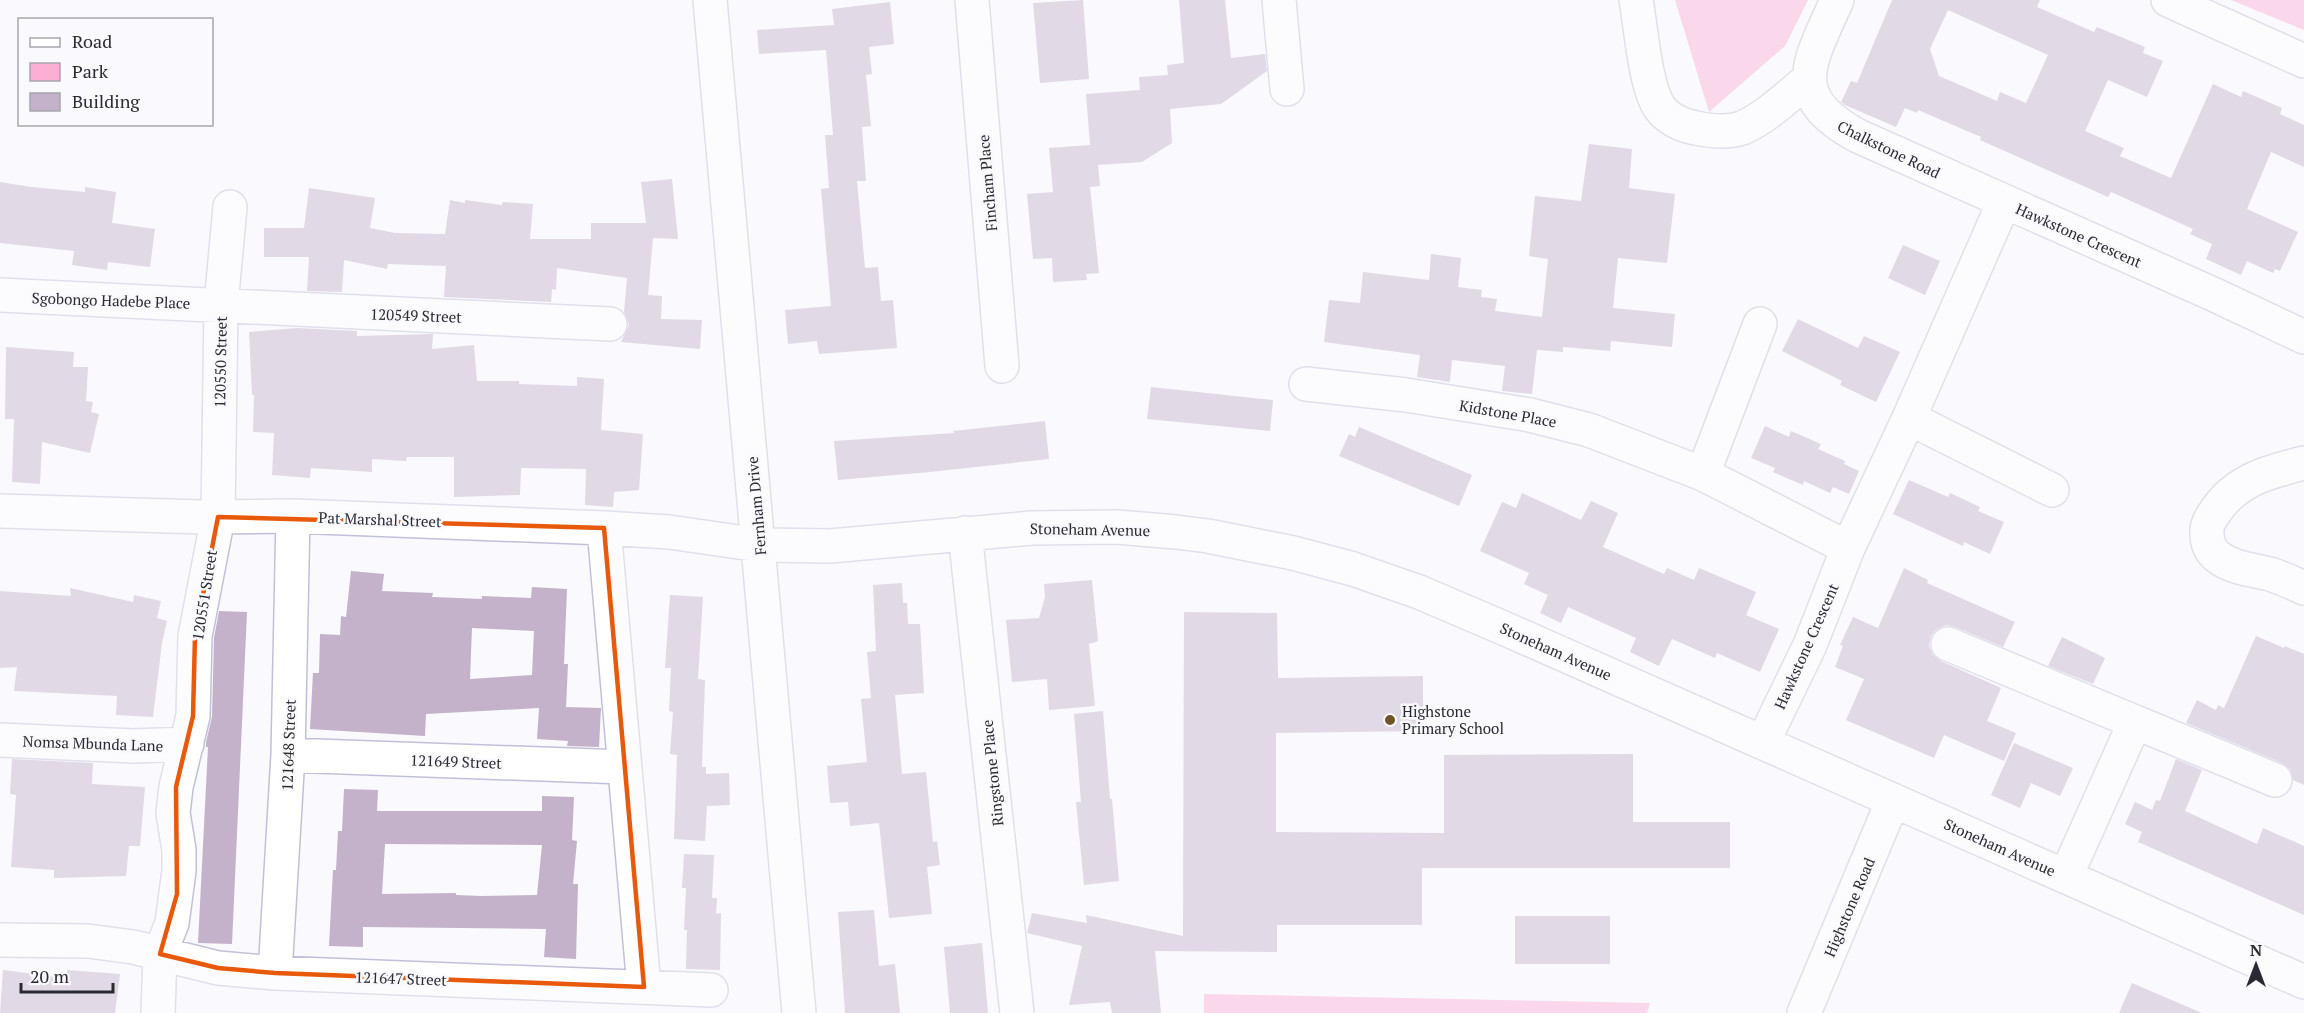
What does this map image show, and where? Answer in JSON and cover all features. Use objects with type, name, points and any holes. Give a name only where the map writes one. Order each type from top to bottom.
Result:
[{"type":"street","name":"Fernham Drive","points":[[710,0],[800,1013]]},
{"type":"street","name":"Fincham Place","points":[[972,0],[1002,366]]},
{"type":"street","points":[[1279,0],[1287,89]]},
{"type":"street","points":[[1636,0],[1653,92],[1661,109],[1675,121],[1708,131],[1741,128],[1781,102],[1809,79],[1809,69],[1817,46],[1838,0]]},
{"type":"street","points":[[2168,0],[2304,61]]},
{"type":"street","name":"Chalkstone Road","points":[[1809,79],[1816,104],[1830,120],[2004,202]]},
{"type":"street","name":"Hawkstone Crescent","points":[[1763,742],[1810,645],[1848,548],[1909,418],[2004,202],[2304,337]]},
{"type":"street","name":"120550 Street","points":[[218,517],[221,305],[230,207]]},
{"type":"street","name":"Sgobongo Hadebe Place","points":[[0,295],[221,305]]},
{"type":"street","name":"120549 Street","points":[[221,305],[610,324]]},
{"type":"street","points":[[1703,474],[1760,324]]},
{"type":"street","name":"Kidstone Place","points":[[1306,384],[1406,395],[1552,419],[1612,438],[1703,474],[1848,548]]},
{"type":"street","points":[[1909,418],[2052,490]]},
{"type":"street","points":[[2296,585],[2218,557],[2211,550],[2207,541],[2206,528],[2224,499],[2240,485],[2258,476],[2304,463]]},
{"type":"street","name":"Pat Marshal Street","points":[[0,511],[218,517],[293,516],[604,528],[669,532],[759,545]]},
{"type":"street","name":"121648 Street","points":[[275,973],[288,755],[293,516]]},
{"type":"street","name":"120551 Street","points":[[158,1013],[160,954],[172,923],[177,894],[179,850],[173,813],[176,787],[194,706],[195,636],[218,517]]},
{"type":"street","name":"Stoneham Avenue","points":[[759,545],[830,546],[1026,528],[1117,527],[1208,536],[1293,553],[1419,592],[2304,982]]},
{"type":"street","points":[[604,528],[644,987]]},
{"type":"street","name":"Ringstone Place","points":[[965,533],[1017,1013]]},
{"type":"street","points":[[1948,644],[2275,780]]},
{"type":"street","points":[[2066,876],[2135,722]]},
{"type":"street","name":"Nomsa Mbunda Lane","points":[[0,740],[133,746],[187,744]]},
{"type":"street","name":"121649 Street","points":[[288,755],[624,767]]},
{"type":"street","name":"Highstone Road","points":[[1804,1013],[1893,800]]},
{"type":"street","name":"121647 Street","points":[[0,940],[88,941],[133,947],[218,968],[275,973],[711,990]]},
{"type":"highlighted area","points":[[218,517],[604,528],[644,987],[275,973],[218,968],[160,954],[177,894],[176,787],[193,716],[195,636]]},
{"type":"green space","points":[[1675,0],[1808,0],[1785,46],[1709,112]]},
{"type":"green space","points":[[2231,0],[2304,0],[2304,30]]},
{"type":"green space","points":[[1204,994],[1650,1003],[1647,1013],[1204,1013]]},
{"type":"building","points":[[1083,0],[1089,79],[1040,83],[1033,3]]},
{"type":"building","points":[[1179,0],[1225,0],[1231,58],[1265,54],[1267,71],[1221,104],[1170,109],[1172,143],[1142,162],[1098,165],[1100,186],[1090,187],[1099,273],[1086,274],[1087,280],[1053,282],[1052,258],[1033,259],[1027,194],[1053,192],[1049,148],[1090,145],[1086,94],[1140,90],[1139,77],[1168,75],[1167,65],[1184,63]]},
{"type":"building","points":[[1892,0],[2040,0],[2037,7],[2094,32],[2097,27],[2145,47],[2143,53],[2163,61],[2147,97],[2108,80],[2085,131],[2124,148],[2120,156],[2171,178],[2213,84],[2241,97],[2243,91],[2282,108],[2280,114],[2304,125],[2304,167],[2271,152],[2247,209],[2298,232],[2280,271],[2275,269],[2273,273],[2247,261],[2241,275],[2206,259],[2212,244],[2190,234],[2193,229],[2111,192],[2108,197],[1918,110],[1917,113],[1905,108],[1896,127],[1845,105],[1841,102],[1851,81],[1857,83]],"holes":[[[1948,10],[2048,55],[2026,103],[2000,92],[1997,101],[1939,76],[1930,49]]]},
{"type":"building","points":[[890,2],[894,44],[869,47],[872,74],[866,75],[871,126],[862,127],[866,181],[857,181],[865,268],[878,267],[881,301],[893,300],[897,348],[819,354],[817,341],[788,344],[785,310],[831,306],[821,189],[829,188],[825,135],[833,135],[826,50],[759,54],[757,30],[834,25],[832,9]]},
{"type":"building","points":[[1589,144],[1632,149],[1629,188],[1675,194],[1667,263],[1618,258],[1613,308],[1675,314],[1672,347],[1611,341],[1610,351],[1563,347],[1563,352],[1537,350],[1532,394],[1502,391],[1505,366],[1452,360],[1450,382],[1417,377],[1420,355],[1324,342],[1329,300],[1360,303],[1363,272],[1429,280],[1431,254],[1461,258],[1458,287],[1482,290],[1481,297],[1497,299],[1495,311],[1542,317],[1548,259],[1529,256],[1535,196],[1581,201]]},
{"type":"building","points":[[672,179],[678,239],[653,238],[648,295],[662,296],[661,319],[702,320],[700,349],[621,342],[629,325],[624,312],[627,278],[557,268],[556,290],[552,289],[551,302],[444,297],[446,266],[388,264],[387,269],[344,260],[342,292],[307,291],[309,257],[264,257],[264,228],[304,228],[309,188],[375,198],[370,228],[395,233],[445,234],[450,200],[465,203],[465,200],[502,205],[503,202],[533,204],[530,239],[591,239],[591,223],[646,223],[641,182]]},
{"type":"building","points":[[0,182],[85,192],[85,187],[116,192],[112,223],[155,229],[150,267],[108,262],[107,270],[72,265],[74,251],[0,243]]},
{"type":"building","points":[[1903,245],[1940,261],[1925,295],[1888,278]]},
{"type":"building","points":[[1798,319],[1858,348],[1864,336],[1900,352],[1876,402],[1840,385],[1842,381],[1782,351]]},
{"type":"building","points":[[297,328],[357,331],[357,336],[433,334],[432,349],[474,345],[477,381],[519,381],[519,384],[577,386],[577,377],[604,379],[601,430],[643,434],[639,490],[614,492],[613,507],[585,505],[586,469],[521,468],[520,495],[454,497],[454,457],[407,457],[406,461],[372,459],[372,472],[311,468],[310,478],[272,475],[274,433],[253,432],[254,395],[252,395],[249,332]]},
{"type":"building","points":[[6,347],[74,352],[73,367],[88,367],[86,401],[93,402],[91,412],[99,414],[90,453],[42,442],[40,484],[12,482],[14,419],[5,419]]},
{"type":"building","points":[[1151,387],[1273,400],[1270,431],[1147,419]]},
{"type":"building","points":[[1045,421],[1049,459],[838,480],[834,441],[954,433],[953,431]]},
{"type":"building","points":[[1765,426],[1789,437],[1791,431],[1821,444],[1818,449],[1845,461],[1844,464],[1859,471],[1849,494],[1833,487],[1830,493],[1804,481],[1803,485],[1773,472],[1775,468],[1751,458]]},
{"type":"building","points":[[1359,427],[1472,475],[1459,506],[1339,456],[1349,434],[1355,437]]},
{"type":"building","points":[[1909,480],[1948,497],[1950,493],[1980,507],[1978,511],[2004,522],[1990,554],[1964,542],[1963,546],[1893,514]]},
{"type":"building","points":[[1522,493],[1581,520],[1591,501],[1618,513],[1603,547],[1664,574],[1667,568],[1694,580],[1699,568],[1756,592],[1746,615],[1779,629],[1760,672],[1717,653],[1715,658],[1672,639],[1659,666],[1630,652],[1636,638],[1568,607],[1561,623],[1540,613],[1548,595],[1524,584],[1529,573],[1480,551],[1502,502],[1516,508]]},
{"type":"building","points":[[1904,568],[1928,580],[1927,583],[2015,622],[2003,647],[1946,625],[1936,630],[1931,636],[1929,646],[1933,655],[1941,661],[2001,688],[1987,721],[2016,733],[2004,761],[1944,735],[1934,758],[1846,720],[1864,679],[1835,667],[1843,646],[1840,645],[1853,617],[1878,628]]},
{"type":"building","points":[[351,571],[384,574],[382,591],[433,593],[432,597],[531,598],[532,587],[567,589],[564,664],[568,664],[566,707],[601,708],[599,747],[567,746],[568,741],[537,739],[539,708],[426,714],[425,736],[310,729],[313,673],[319,673],[320,634],[340,635],[341,616],[346,617]],"holes":[[[472,628],[534,631],[532,675],[470,679]]]},
{"type":"building","points":[[1092,580],[1098,641],[1089,644],[1095,706],[1049,710],[1047,679],[1012,682],[1006,620],[1039,618],[1045,597],[1044,584]]},
{"type":"building","points":[[902,583],[903,603],[907,603],[908,624],[920,624],[924,693],[895,695],[902,774],[926,772],[933,842],[937,841],[940,865],[927,867],[932,914],[889,918],[879,823],[850,826],[848,802],[830,803],[827,766],[867,762],[861,699],[871,698],[867,652],[876,651],[873,585]]},
{"type":"building","points":[[70,588],[133,602],[134,595],[161,601],[157,618],[167,621],[153,717],[116,715],[117,696],[14,691],[17,667],[0,668],[0,591],[71,596]]},
{"type":"building","points":[[670,595],[703,597],[698,679],[705,680],[702,767],[706,767],[706,774],[729,773],[730,805],[707,806],[705,841],[674,839],[677,755],[670,754],[673,712],[669,711],[671,668],[665,668]]},
{"type":"building","points":[[219,611],[247,612],[232,944],[198,943],[208,747],[206,747],[206,742],[212,717],[214,638]]},
{"type":"building","points":[[1184,612],[1277,613],[1278,678],[1423,676],[1423,731],[1276,733],[1276,832],[1444,833],[1444,755],[1633,754],[1633,822],[1730,822],[1730,868],[1422,868],[1422,925],[1277,925],[1277,952],[1155,951],[1161,1013],[1112,1013],[1110,1002],[1069,1005],[1082,946],[1027,933],[1032,913],[1087,923],[1086,915],[1183,936]]},
{"type":"building","points":[[2256,636],[2304,654],[2304,785],[2293,780],[2290,769],[2282,763],[2186,723],[2197,700],[2216,710],[2218,705],[2224,708]]},
{"type":"building","points":[[2062,637],[2105,658],[2093,684],[2048,666]]},
{"type":"building","points":[[1103,711],[1119,881],[1084,885],[1076,802],[1081,802],[1074,714]]},
{"type":"building","points":[[2014,743],[2073,768],[2060,796],[2031,783],[2020,808],[1991,795]]},
{"type":"building","points":[[12,759],[93,763],[92,784],[145,787],[140,846],[129,846],[126,876],[54,878],[54,870],[11,867],[16,795],[10,794]]},
{"type":"building","points":[[2176,759],[2202,770],[2185,811],[2257,844],[2263,828],[2304,846],[2304,915],[2138,842],[2142,832],[2125,824],[2135,802],[2152,810],[2156,800],[2160,801]]},
{"type":"building","points":[[344,789],[378,790],[377,811],[542,811],[542,796],[574,797],[572,840],[577,841],[573,884],[578,884],[576,959],[544,957],[546,929],[363,927],[363,947],[329,946],[333,870],[336,870],[338,831],[342,831]],"holes":[[[385,844],[542,845],[537,895],[382,894]]]},
{"type":"building","points":[[684,854],[714,855],[712,898],[717,898],[716,914],[721,913],[720,970],[686,969],[687,930],[684,930],[686,888],[682,888]]},
{"type":"building","points":[[874,910],[879,966],[895,964],[900,1013],[845,1013],[838,912]]},
{"type":"building","points":[[1515,916],[1610,916],[1610,964],[1515,964]]},
{"type":"building","points":[[982,943],[988,1013],[950,1013],[944,947]]},
{"type":"building","points":[[3,970],[66,978],[67,970],[120,974],[115,1013],[0,1013]]},
{"type":"building","points":[[2132,983],[2202,1013],[2119,1013]]},
{"type":"place","name":"Highstone Primary School","points":[[1390,720]]}]
